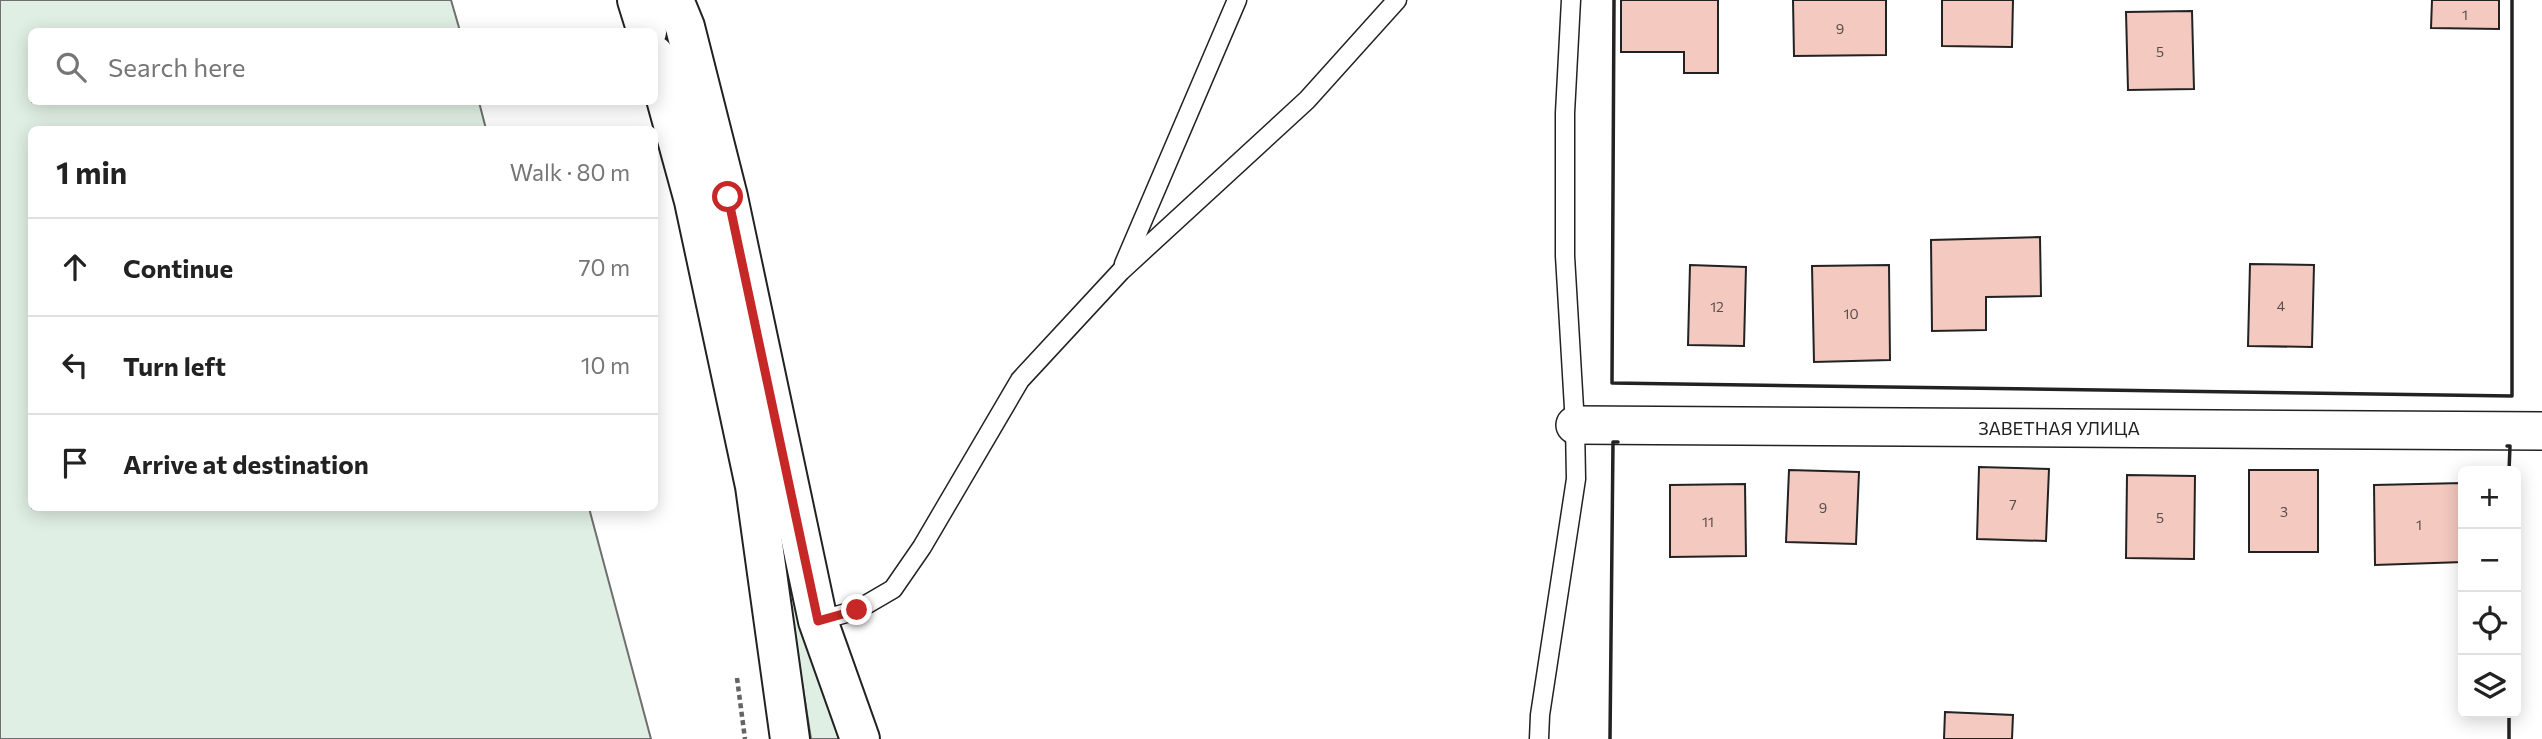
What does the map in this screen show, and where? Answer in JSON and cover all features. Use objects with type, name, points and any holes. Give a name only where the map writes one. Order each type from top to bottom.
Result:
[{"type":"main road","points":[[637,0],[646,28]]},
{"type":"main road","points":[[674,0],[685,27],[728,197],[818,621],[860,739]]},
{"type":"main road","points":[[658,70],[694,201],[755,485],[790,739]]},
{"type":"street","name":"ЗАВЕТНАЯ УЛИЦА","points":[[1575,425],[2542,431]]},
{"type":"lane","points":[[1121,271],[1237,0]]},
{"type":"lane","points":[[818,621],[857,610],[893,589],[922,547],[1020,380],[1121,271],[1307,100],[1397,0]]},
{"type":"lane","points":[[1539,739],[1540,715],[1576,479],[1565,256],[1565,113],[1572,0]]},
{"type":"path","points":[[737,678],[745,739]]},
{"type":"green space","points":[[0,0],[451,0],[459,28],[28,28],[28,105],[480,105],[485,126],[28,126],[28,511],[590,511],[651,739],[0,739]]},
{"type":"green space","points":[[784,569],[839,739],[811,739]]},
{"type":"building","points":[[1621,0],[1718,0],[1718,73],[1684,73],[1684,52],[1621,52]]},
{"type":"building","points":[[1793,0],[1886,0],[1886,55],[1794,56]]},
{"type":"building","points":[[1942,0],[2013,0],[2012,47],[1942,46]]},
{"type":"building","points":[[2432,0],[2499,0],[2499,29],[2431,28]]},
{"type":"building","points":[[2192,11],[2194,89],[2128,90],[2126,12]]},
{"type":"building","points":[[2040,237],[2041,296],[1986,297],[1986,330],[1932,331],[1931,240]]},
{"type":"building","points":[[2250,264],[2314,265],[2312,347],[2248,346]]},
{"type":"building","points":[[1690,265],[1746,267],[1744,346],[1688,345]]},
{"type":"building","points":[[1889,265],[1890,360],[1814,362],[1812,266]]},
{"type":"building","points":[[1979,467],[2049,469],[2046,541],[1977,539]]},
{"type":"building","points":[[1789,470],[1859,472],[1856,544],[1786,542]]},
{"type":"building","points":[[2249,470],[2318,470],[2318,552],[2249,552]]},
{"type":"building","points":[[2127,475],[2195,476],[2194,559],[2126,558]]},
{"type":"building","points":[[2458,483],[2458,562],[2375,565],[2374,485]]},
{"type":"building","points":[[1745,484],[1746,556],[1670,557],[1670,485]]},
{"type":"building","points":[[1945,712],[2013,715],[2012,739],[1944,739]]},
{"type":"wall","points":[[1614,0],[1612,383],[2512,396],[2512,0]]},
{"type":"wall","points":[[1610,739],[1613,442],[1618,442]]},
{"type":"wall","points":[[2507,446],[2510,446],[2509,466]]},
{"type":"wall","points":[[2509,718],[2509,739]]},
{"type":"route","points":[[728,197],[818,621],[857,610]]}]
